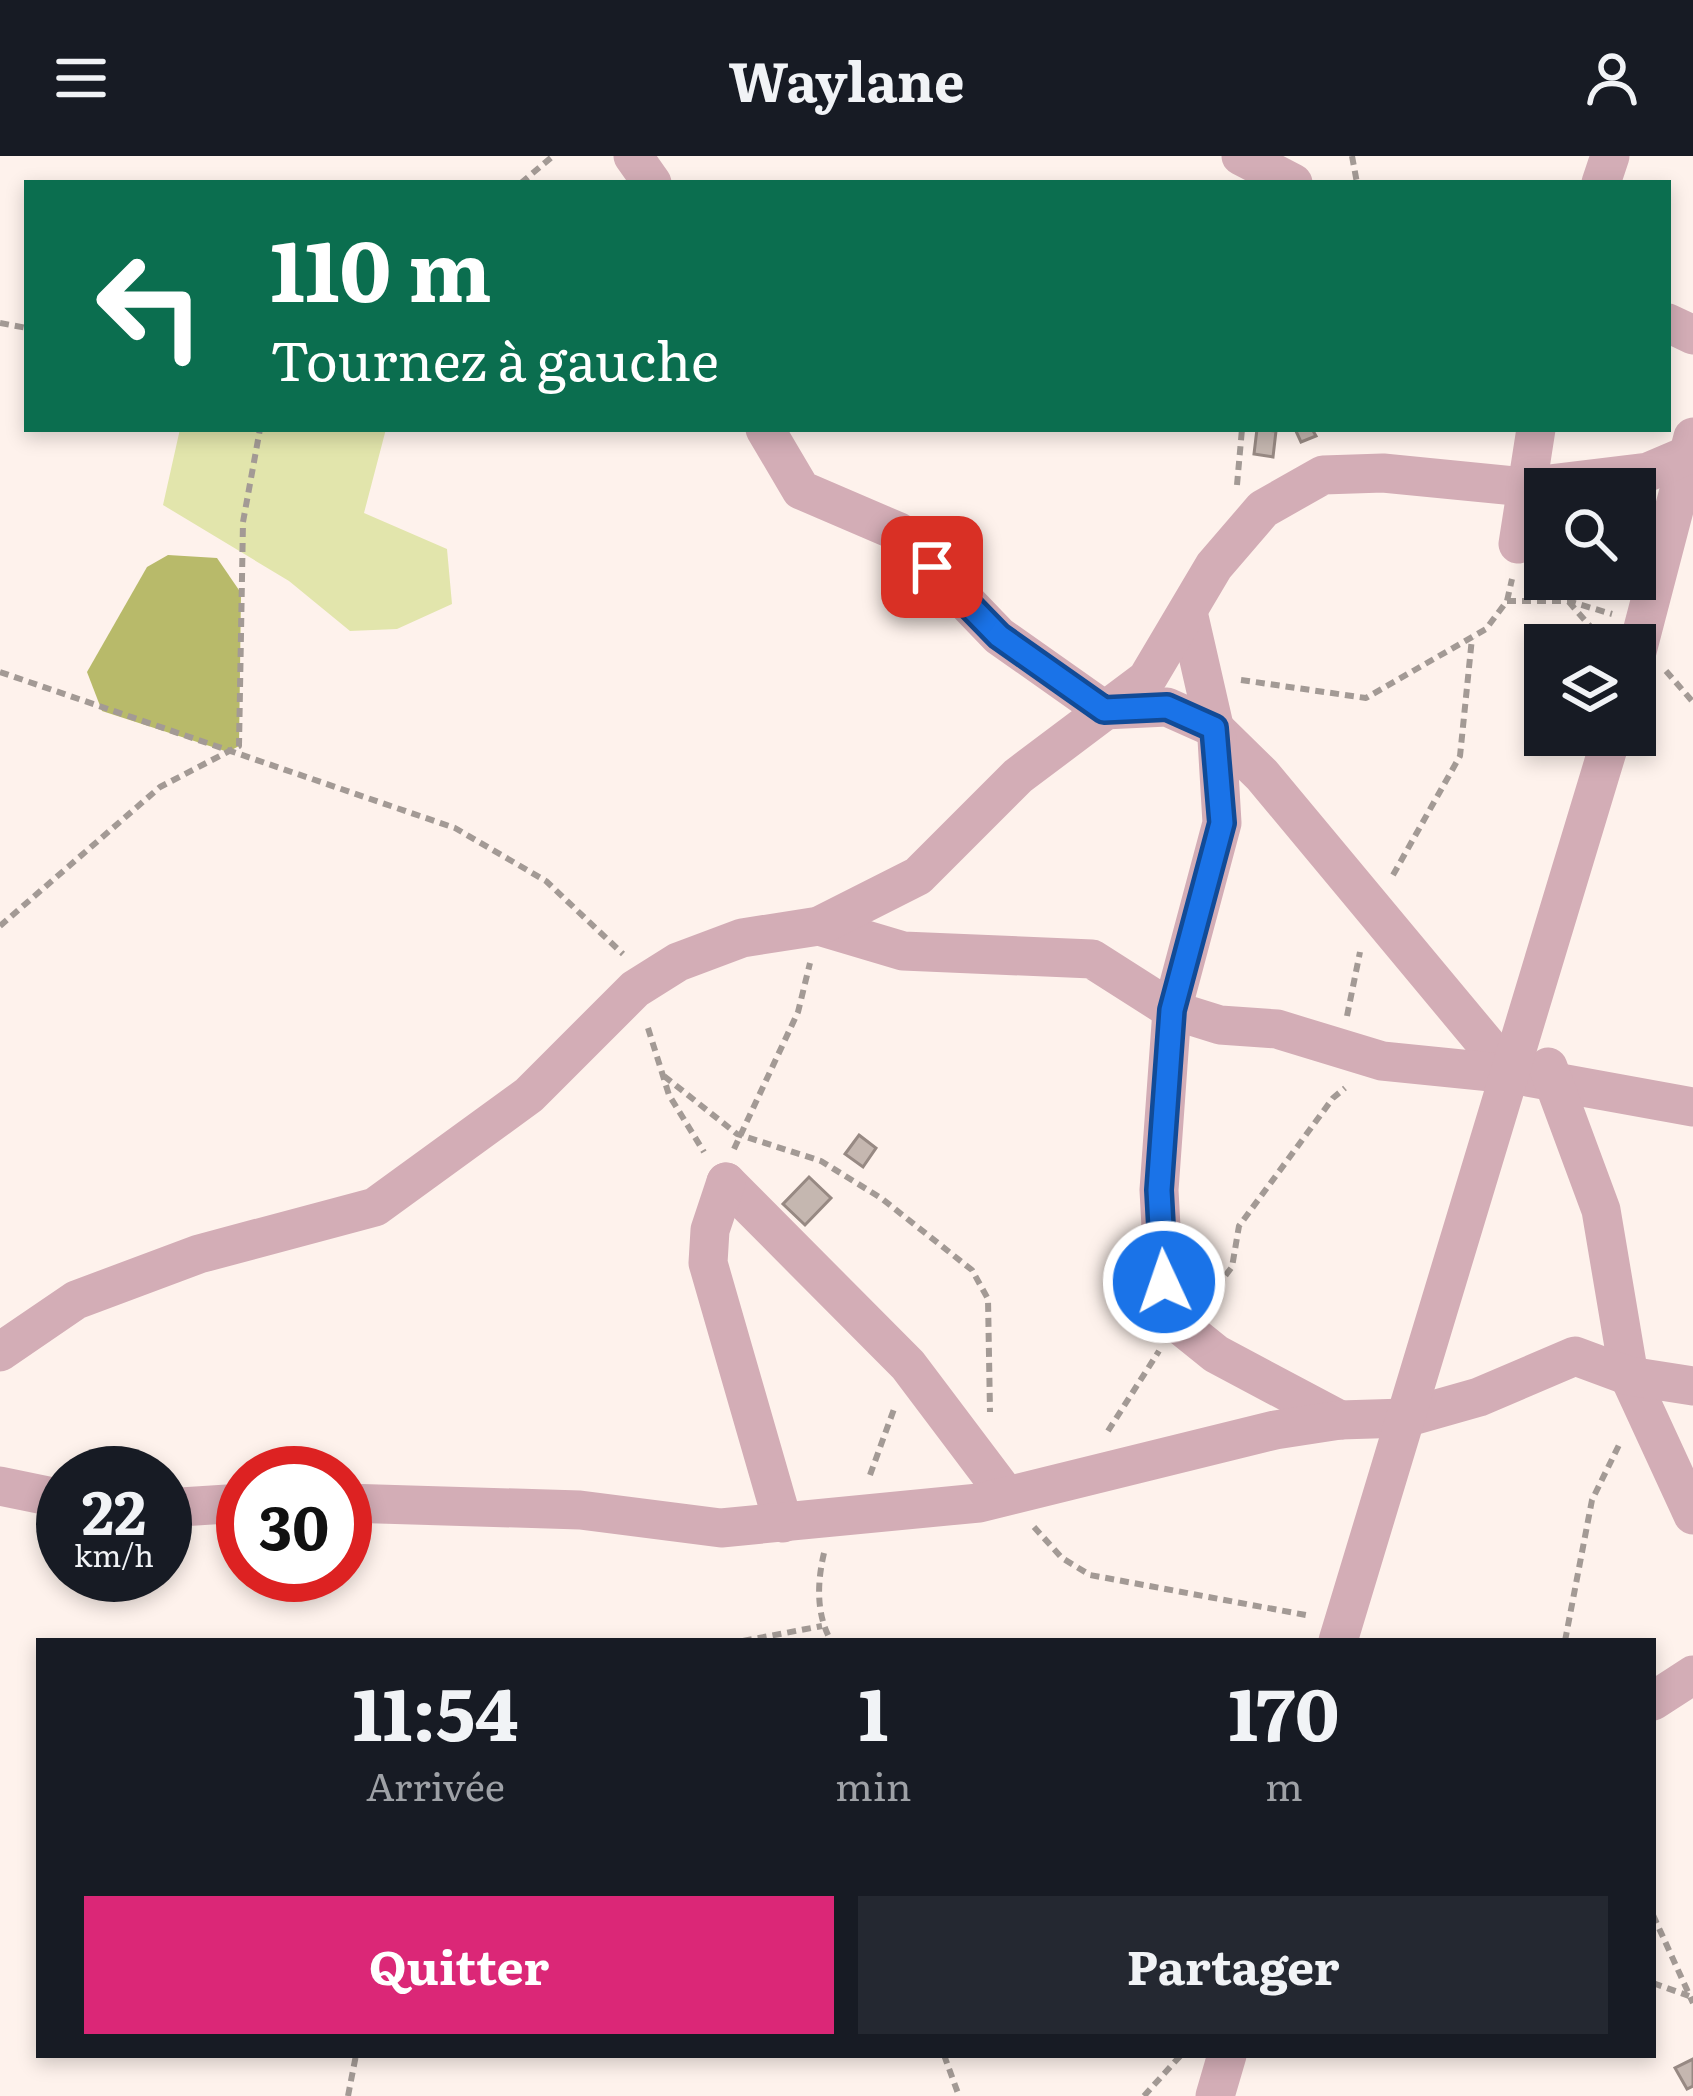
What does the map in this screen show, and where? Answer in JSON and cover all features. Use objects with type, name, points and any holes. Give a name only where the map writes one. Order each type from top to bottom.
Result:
[{"type":"street","points":[[1241,156],[1287,180]]},
{"type":"street","points":[[767,432],[800,490],[899,532],[999,636],[1104,710],[1167,707],[1214,728],[1262,775],[1511,1074]]},
{"type":"street","points":[[1529,468],[1535,432]]},
{"type":"street","points":[[1654,468],[1690,446]]},
{"type":"street","points":[[1644,624],[1690,446]]},
{"type":"street","points":[[0,1352],[76,1300],[199,1254],[375,1207],[529,1095],[635,989],[678,962],[742,938],[819,926],[918,876],[1018,776],[1147,679],[1214,566],[1263,509],[1323,475],[1383,473],[1524,487]]},
{"type":"street","points":[[1518,544],[1524,501]]},
{"type":"street","points":[[1188,612],[1214,728],[1222,823],[1172,1010],[1159,1190],[1164,1282],[1180,1325],[1216,1354],[1340,1420]]},
{"type":"street","points":[[1341,1632],[1606,756]]},
{"type":"street","points":[[819,926],[903,951],[1092,958],[1172,1010],[1220,1025],[1276,1030],[1382,1061],[1511,1074],[1693,1108]]},
{"type":"street","points":[[1532,1005],[1551,1082],[1601,1210],[1629,1376],[1693,1515]]},
{"type":"street","points":[[783,1523],[708,1263],[710,1229],[726,1182],[908,1365],[1006,1495]]},
{"type":"street","points":[[372,1504],[580,1510],[721,1528],[783,1523],[979,1503],[1076,1476],[1340,1420],[1405,1418],[1479,1397],[1576,1356],[1629,1376],[1693,1386]]},
{"type":"street","points":[[0,1486],[36,1493]]},
{"type":"street","points":[[1656,1699],[1693,1675]]},
{"type":"street","points":[[1215,2096],[1226,2058]]},
{"type":"path","points":[[523,180],[553,156]]},
{"type":"path","points":[[0,926],[160,787],[239,746],[243,522],[259,432]]},
{"type":"path","points":[[1235,496],[1242,432]]},
{"type":"path","points":[[1202,674],[1366,698],[1472,638],[1508,601],[1518,544]]},
{"type":"path","points":[[1508,601],[1568,601],[1613,615],[1647,611]]},
{"type":"path","points":[[1568,601],[1588,624]]},
{"type":"path","points":[[1076,1476],[1147,1377],[1168,1332],[1180,1325],[1232,1267],[1239,1226],[1333,1098],[1355,1081],[1349,988],[1373,911],[1460,756],[1472,638]]},
{"type":"path","points":[[0,672],[455,828],[546,881],[626,955],[664,1076],[690,1135],[726,1182]]},
{"type":"path","points":[[726,1182],[737,1134],[798,1012],[819,926]]},
{"type":"path","points":[[664,1076],[737,1134],[821,1161],[881,1198],[972,1270],[988,1299],[987,1392],[994,1433]]},
{"type":"path","points":[[1566,1638],[1592,1500],[1622,1441]]},
{"type":"path","points":[[1006,1495],[1062,1558],[1090,1575],[1341,1632]]},
{"type":"path","points":[[759,1638],[823,1626]]},
{"type":"path","points":[[1656,1921],[1692,1998]]},
{"type":"path","points":[[1656,1985],[1692,1998]]},
{"type":"path","points":[[348,2096],[355,2058]]},
{"type":"path","points":[[945,2058],[959,2096]]},
{"type":"path","points":[[1144,2096],[1178,2058]]},
{"type":"green space","points":[[179,432],[385,432],[364,513],[447,549],[452,604],[397,629],[350,631],[289,581],[163,505]]},
{"type":"green space","points":[[168,555],[217,558],[241,593],[239,746],[228,752],[102,711],[87,672],[147,567]]},
{"type":"building","points":[[1257,432],[1276,432],[1273,457],[1254,454]]},
{"type":"building","points":[[1296,432],[1314,432],[1316,436],[1301,442]]},
{"type":"building","points":[[859,1135],[876,1148],[863,1167],[845,1154]]},
{"type":"building","points":[[809,1177],[831,1198],[805,1225],[783,1204]]},
{"type":"building","points":[[1693,2059],[1693,2086],[1687,2089],[1675,2068]]},
{"type":"route","points":[[932,567],[999,636],[1104,710],[1167,707],[1214,728],[1222,823],[1172,1010],[1159,1190],[1164,1282]]}]
